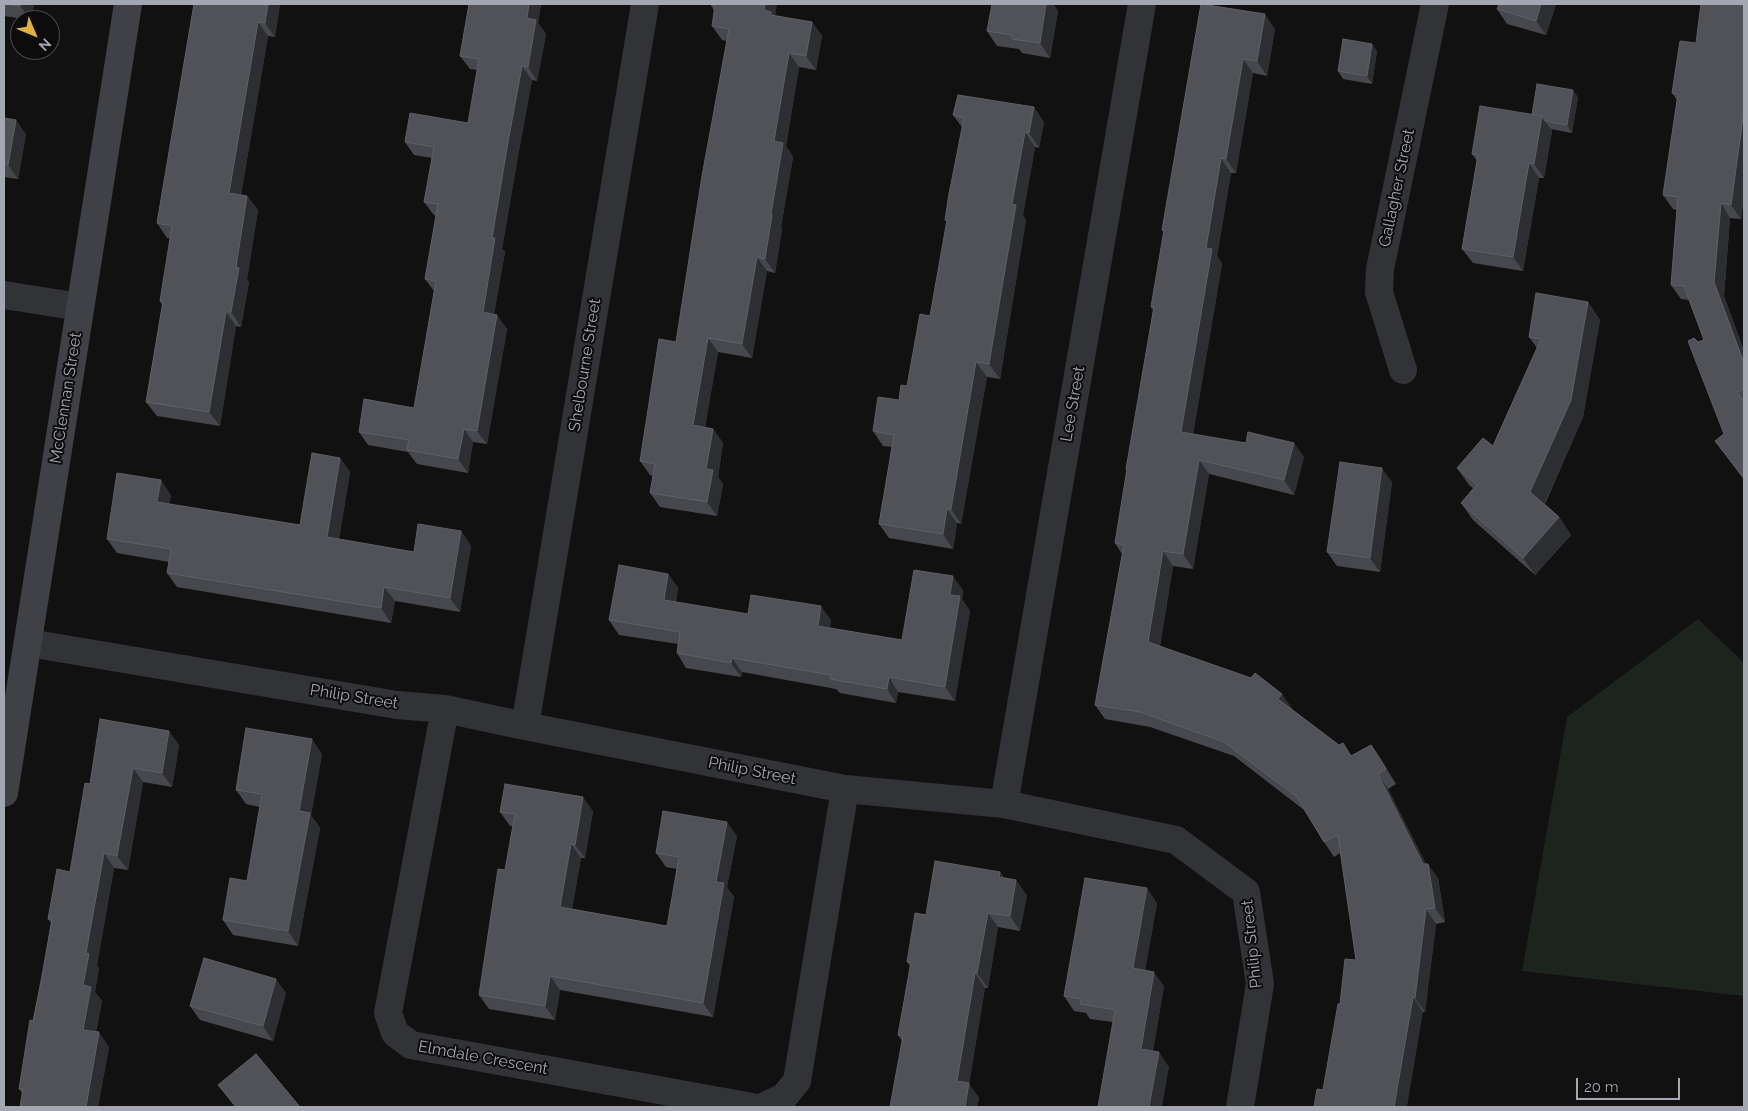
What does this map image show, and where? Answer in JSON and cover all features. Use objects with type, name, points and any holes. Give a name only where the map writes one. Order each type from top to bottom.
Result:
[{"type":"street","name":"McClennan Street","points":[[4,793],[9,732],[28,642],[128,4]]},
{"type":"street","name":"Shelbourne Street","points":[[525,726],[645,4]]},
{"type":"street","name":"Lee Street","points":[[1004,804],[1142,4]]},
{"type":"street","name":"Gallagher Street","points":[[1404,370],[1379,292],[1380,269],[1435,4]]},
{"type":"street","points":[[4,294],[80,307]]},
{"type":"street","name":"Philip Street","points":[[28,642],[397,705],[445,709],[845,788],[1004,804],[1176,840],[1246,892],[1260,984],[1240,1107]]},
{"type":"street","name":"Elmdale Crescent","points":[[445,709],[388,1013],[395,1033],[411,1045],[752,1107]]},
{"type":"street","points":[[763,1107],[784,1098],[797,1081],[845,788]]},
{"type":"shaded area","points":[[1698,619],[1744,663],[1744,996],[1522,971],[1567,717]]},
{"type":"building","points":[[194,4],[268,4],[265,23],[258,22],[229,193],[247,196],[236,267],[239,268],[231,312],[226,312],[209,412],[146,402],[163,302],[160,301],[172,226],[157,223]]},
{"type":"building","points":[[469,4],[529,4],[527,18],[536,20],[528,67],[522,66],[492,238],[495,238],[483,312],[497,315],[477,431],[464,429],[458,459],[407,450],[409,440],[359,432],[364,399],[414,408],[436,281],[425,279],[438,204],[424,202],[434,147],[405,142],[410,113],[468,123],[479,59],[460,56]]},
{"type":"building","points":[[711,4],[765,4],[764,10],[771,12],[771,15],[812,22],[806,56],[789,53],[774,141],[783,143],[765,259],[757,257],[742,344],[708,338],[693,425],[713,429],[706,469],[713,470],[707,502],[650,493],[655,464],[640,461],[659,339],[676,342],[702,176],[729,29],[712,26],[715,6]]},
{"type":"building","points":[[992,4],[1046,4],[1040,43],[1012,39],[1012,35],[987,31]]},
{"type":"building","points":[[1201,4],[1265,14],[1257,61],[1243,59],[1226,159],[1221,158],[1206,248],[1212,249],[1181,432],[1246,443],[1248,432],[1294,443],[1284,480],[1199,460],[1183,554],[1163,551],[1148,642],[1251,678],[1255,673],[1282,694],[1278,699],[1339,745],[1343,743],[1351,756],[1371,745],[1386,769],[1378,774],[1423,864],[1428,864],[1435,908],[1426,909],[1415,998],[1413,997],[1394,1107],[1314,1107],[1317,1089],[1323,1090],[1338,1004],[1340,1004],[1345,959],[1356,960],[1338,835],[1324,842],[1297,797],[1224,742],[1140,712],[1095,705],[1124,545],[1115,543],[1154,307],[1151,307],[1164,230],[1162,230]]},
{"type":"building","points":[[1499,4],[1541,4],[1536,21],[1497,9]]},
{"type":"building","points":[[1701,4],[1744,4],[1744,110],[1731,205],[1721,203],[1714,282],[1744,363],[1744,389],[1737,392],[1744,402],[1744,478],[1715,441],[1724,434],[1688,341],[1694,338],[1698,342],[1704,340],[1684,286],[1671,285],[1678,197],[1663,195],[1678,94],[1672,93],[1680,41],[1696,43]]},
{"type":"building","points":[[1343,39],[1372,44],[1367,76],[1338,71]]},
{"type":"building","points":[[1537,84],[1573,90],[1567,125],[1545,121],[1542,116],[1532,115]]},
{"type":"building","points":[[958,95],[1034,107],[1029,133],[1025,132],[1012,204],[1016,205],[989,364],[976,362],[951,509],[947,509],[943,534],[879,524],[894,435],[873,431],[878,397],[899,400],[901,385],[907,386],[920,314],[930,316],[947,220],[945,220],[949,194],[964,118],[953,115]]},
{"type":"building","points":[[1480,106],[1542,116],[1534,164],[1529,163],[1513,257],[1462,249],[1478,155],[1472,154]]},
{"type":"building","points":[[4,118],[16,120],[8,165],[4,164]]},
{"type":"building","points":[[1536,293],[1588,302],[1571,400],[1530,492],[1559,517],[1523,558],[1461,503],[1477,485],[1457,468],[1483,438],[1493,446],[1541,339],[1529,337]]},
{"type":"building","points":[[312,453],[340,458],[327,537],[414,552],[418,524],[461,531],[450,598],[384,587],[381,608],[167,573],[171,549],[107,539],[117,473],[161,480],[157,502],[300,525]]},
{"type":"building","points":[[1340,462],[1382,468],[1370,558],[1327,552]]},
{"type":"building","points":[[619,565],[668,574],[664,600],[748,614],[751,595],[821,606],[818,626],[902,640],[914,570],[953,576],[950,595],[960,596],[945,687],[889,677],[887,689],[830,679],[831,675],[732,658],[731,663],[677,653],[680,632],[609,620]]},
{"type":"building","points":[[100,719],[169,731],[162,773],[133,768],[117,856],[104,853],[86,953],[89,954],[83,985],[91,987],[83,1030],[99,1032],[86,1107],[20,1107],[23,1089],[19,1089],[30,1020],[33,1021],[42,978],[52,919],[48,919],[57,869],[70,872],[85,783],[90,784]]},
{"type":"building","points":[[246,728],[312,739],[299,811],[310,813],[288,931],[223,920],[230,878],[247,881],[262,794],[236,790]]},
{"type":"building","points":[[505,784],[583,797],[575,845],[571,844],[560,907],[667,926],[679,857],[656,853],[663,811],[727,822],[716,882],[724,883],[703,1003],[550,976],[545,1006],[479,995],[498,869],[505,870],[515,814],[500,812]]},
{"type":"building","points":[[935,861],[1000,872],[999,877],[1016,880],[1010,916],[988,913],[977,973],[975,973],[957,1081],[969,1083],[965,1107],[890,1107],[903,1036],[898,1035],[911,962],[907,962],[915,913],[926,915]]},
{"type":"building","points":[[1085,878],[1147,888],[1133,968],[1154,972],[1141,1049],[1159,1052],[1149,1107],[1098,1107],[1115,1010],[1080,1004],[1081,999],[1064,996]]},
{"type":"building","points":[[204,958],[276,979],[263,1026],[190,1006]]},
{"type":"building","points":[[256,1054],[300,1107],[237,1107],[218,1085]]}]
